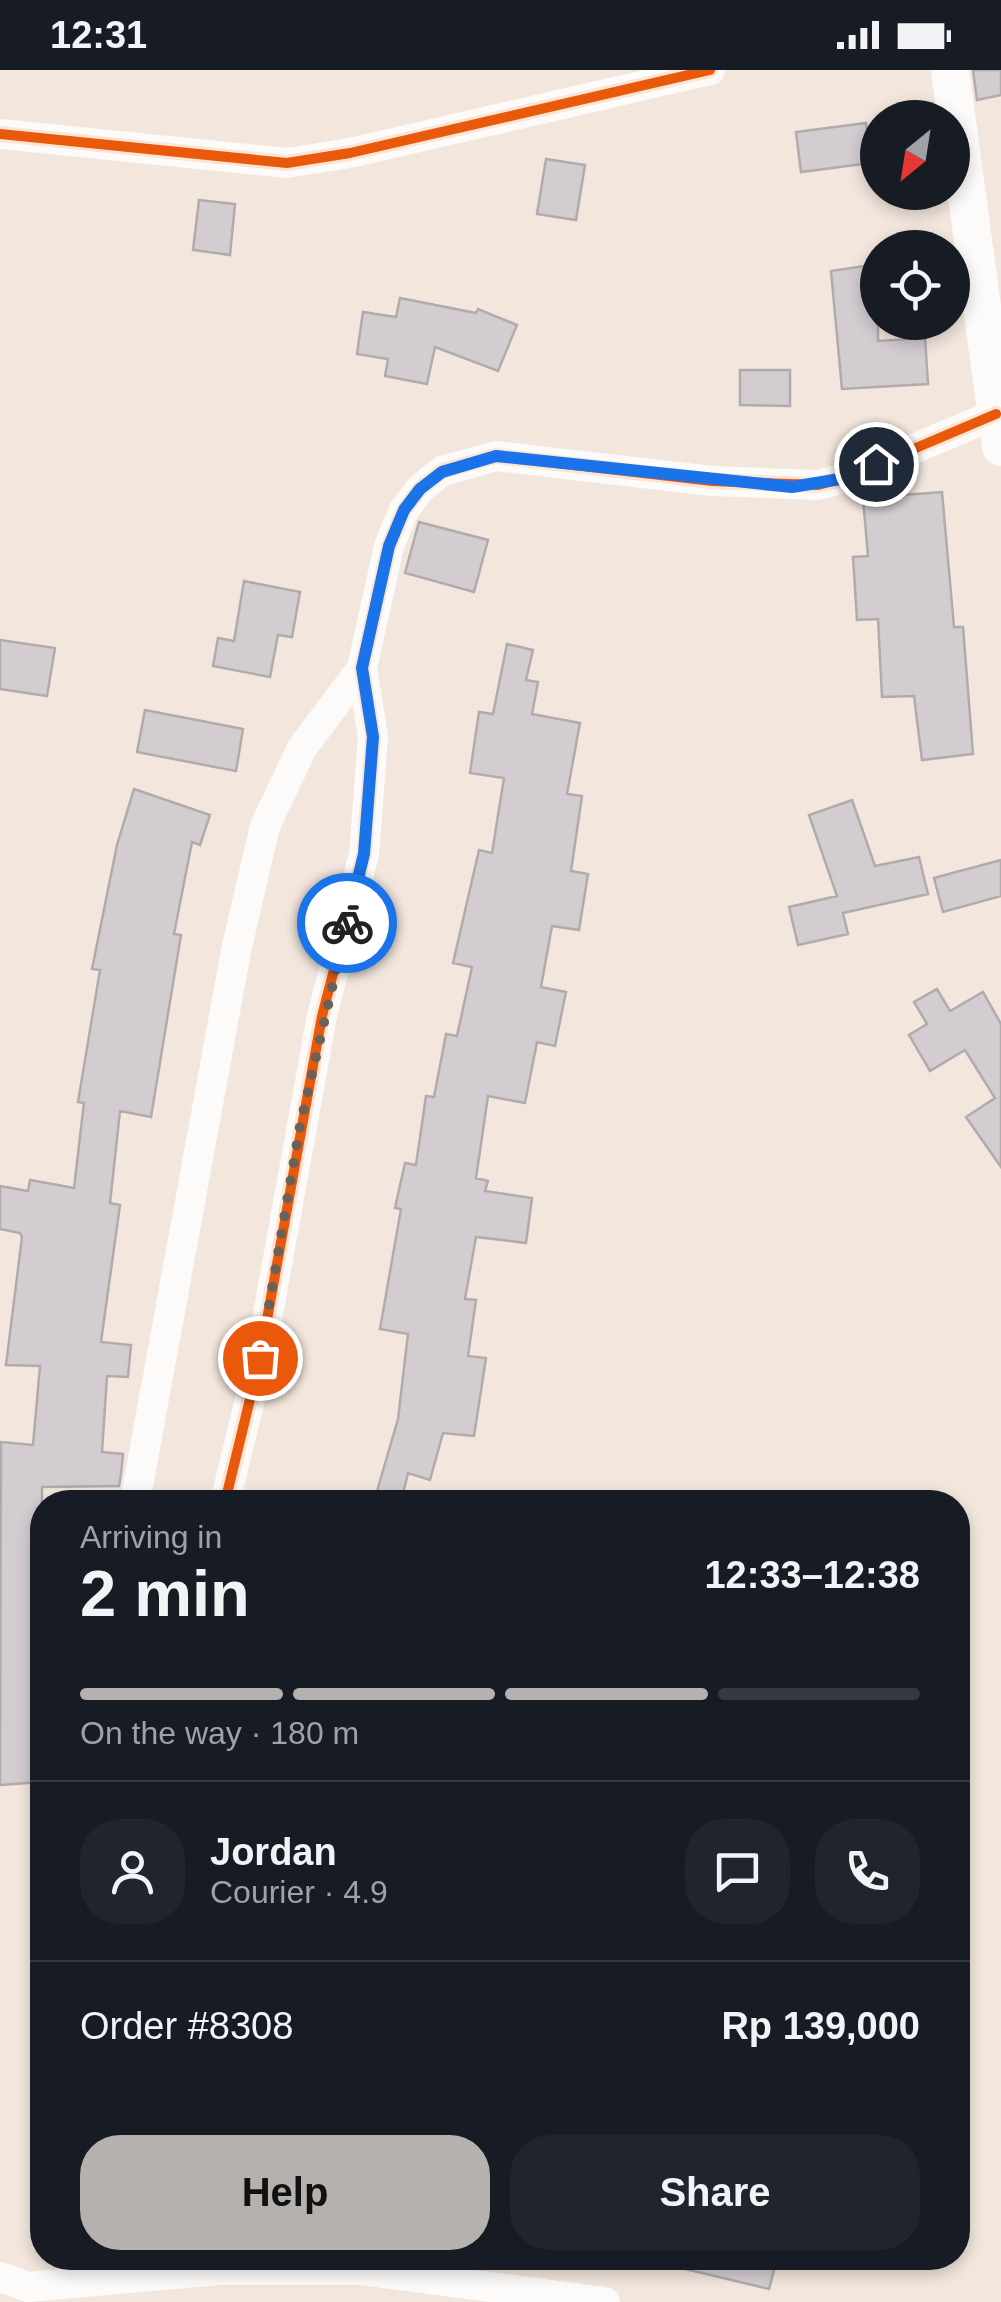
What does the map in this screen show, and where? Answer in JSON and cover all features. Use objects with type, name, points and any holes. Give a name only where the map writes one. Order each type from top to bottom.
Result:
[{"type":"street","points":[[0,134],[287,163],[350,153],[710,70]]},
{"type":"street","points":[[228,1490],[260,1358],[322,1016],[364,854],[373,737],[362,668],[389,546],[404,510],[420,489],[456,466],[496,456],[712,482],[805,486],[846,478],[999,431],[950,70]]},
{"type":"street","points":[[138,1490],[236,952],[265,826],[302,748],[362,668]]},
{"type":"street","points":[[0,2276],[28,2287],[220,2270],[361,2270],[605,2302]]},
{"type":"building","points":[[973,70],[1001,70],[1001,95],[977,100]]},
{"type":"building","points":[[860,124],[860,164],[801,172],[796,132]]},
{"type":"building","points":[[546,159],[585,165],[576,220],[537,214]]},
{"type":"building","points":[[199,200],[235,204],[230,255],[193,250]]},
{"type":"building","points":[[860,267],[860,340],[925,340],[928,384],[842,389],[831,271]]},
{"type":"building","points":[[400,298],[476,313],[478,309],[517,325],[498,371],[435,347],[427,384],[385,376],[388,359],[357,354],[363,312],[396,317]]},
{"type":"building","points":[[740,370],[790,370],[790,406],[740,405]]},
{"type":"building","points":[[942,492],[954,627],[963,627],[973,754],[922,760],[914,696],[882,697],[878,619],[857,620],[853,557],[868,556],[863,498]]},
{"type":"building","points":[[419,522],[488,540],[474,592],[405,573]]},
{"type":"building","points":[[244,581],[300,592],[292,637],[278,635],[270,677],[213,666],[218,638],[234,641]]},
{"type":"building","points":[[0,640],[55,648],[47,696],[0,689]]},
{"type":"building","points":[[507,644],[533,650],[526,680],[538,682],[532,714],[580,723],[567,794],[582,796],[571,871],[588,874],[579,930],[552,926],[541,987],[566,992],[555,1046],[537,1042],[525,1103],[488,1096],[476,1178],[488,1181],[485,1191],[532,1198],[526,1243],[476,1237],[465,1299],[476,1300],[468,1356],[486,1358],[474,1436],[443,1433],[430,1480],[408,1473],[404,1490],[377,1490],[398,1419],[408,1334],[380,1329],[401,1209],[395,1208],[405,1163],[416,1165],[426,1096],[434,1097],[446,1034],[457,1036],[472,967],[453,963],[479,850],[492,853],[504,778],[470,773],[479,712],[493,714]]},
{"type":"building","points":[[145,710],[243,729],[236,771],[137,752]]},
{"type":"building","points":[[134,789],[210,815],[200,845],[192,842],[174,934],[181,935],[151,1117],[120,1111],[110,1203],[120,1205],[101,1342],[131,1345],[128,1377],[107,1376],[102,1452],[123,1454],[119,1486],[30,1490],[30,1783],[0,1785],[1,1442],[33,1445],[40,1366],[6,1365],[22,1237],[20,1233],[0,1229],[0,1186],[28,1191],[30,1180],[74,1188],[84,1103],[78,1102],[100,970],[92,969],[117,845]]},
{"type":"building","points":[[852,800],[875,866],[919,857],[928,894],[843,913],[848,934],[798,945],[789,907],[837,896],[809,815]]},
{"type":"building","points":[[1001,860],[1001,896],[943,912],[934,878]]},
{"type":"building","points":[[937,989],[950,1011],[983,992],[1001,1024],[1001,1167],[966,1117],[995,1098],[965,1050],[930,1071],[909,1035],[927,1024],[914,1002]]},
{"type":"building","points":[[689,2270],[774,2270],[769,2289]]},
{"type":"cycle path","points":[[0,134],[287,163],[350,153],[710,70]]},
{"type":"cycle path","points":[[228,1490],[260,1358],[322,1016],[364,854],[373,737],[362,668],[389,546],[404,510],[420,489],[442,471],[496,456],[712,481],[818,485],[845,478],[996,414]]},
{"type":"way so far","points":[[260,1358],[300,1126],[322,1016],[347,923]]},
{"type":"route","points":[[347,923],[364,854],[373,737],[362,668],[389,546],[404,510],[420,489],[442,472],[470,460],[496,456],[566,460],[712,482],[792,487],[846,478],[876,464]]}]
